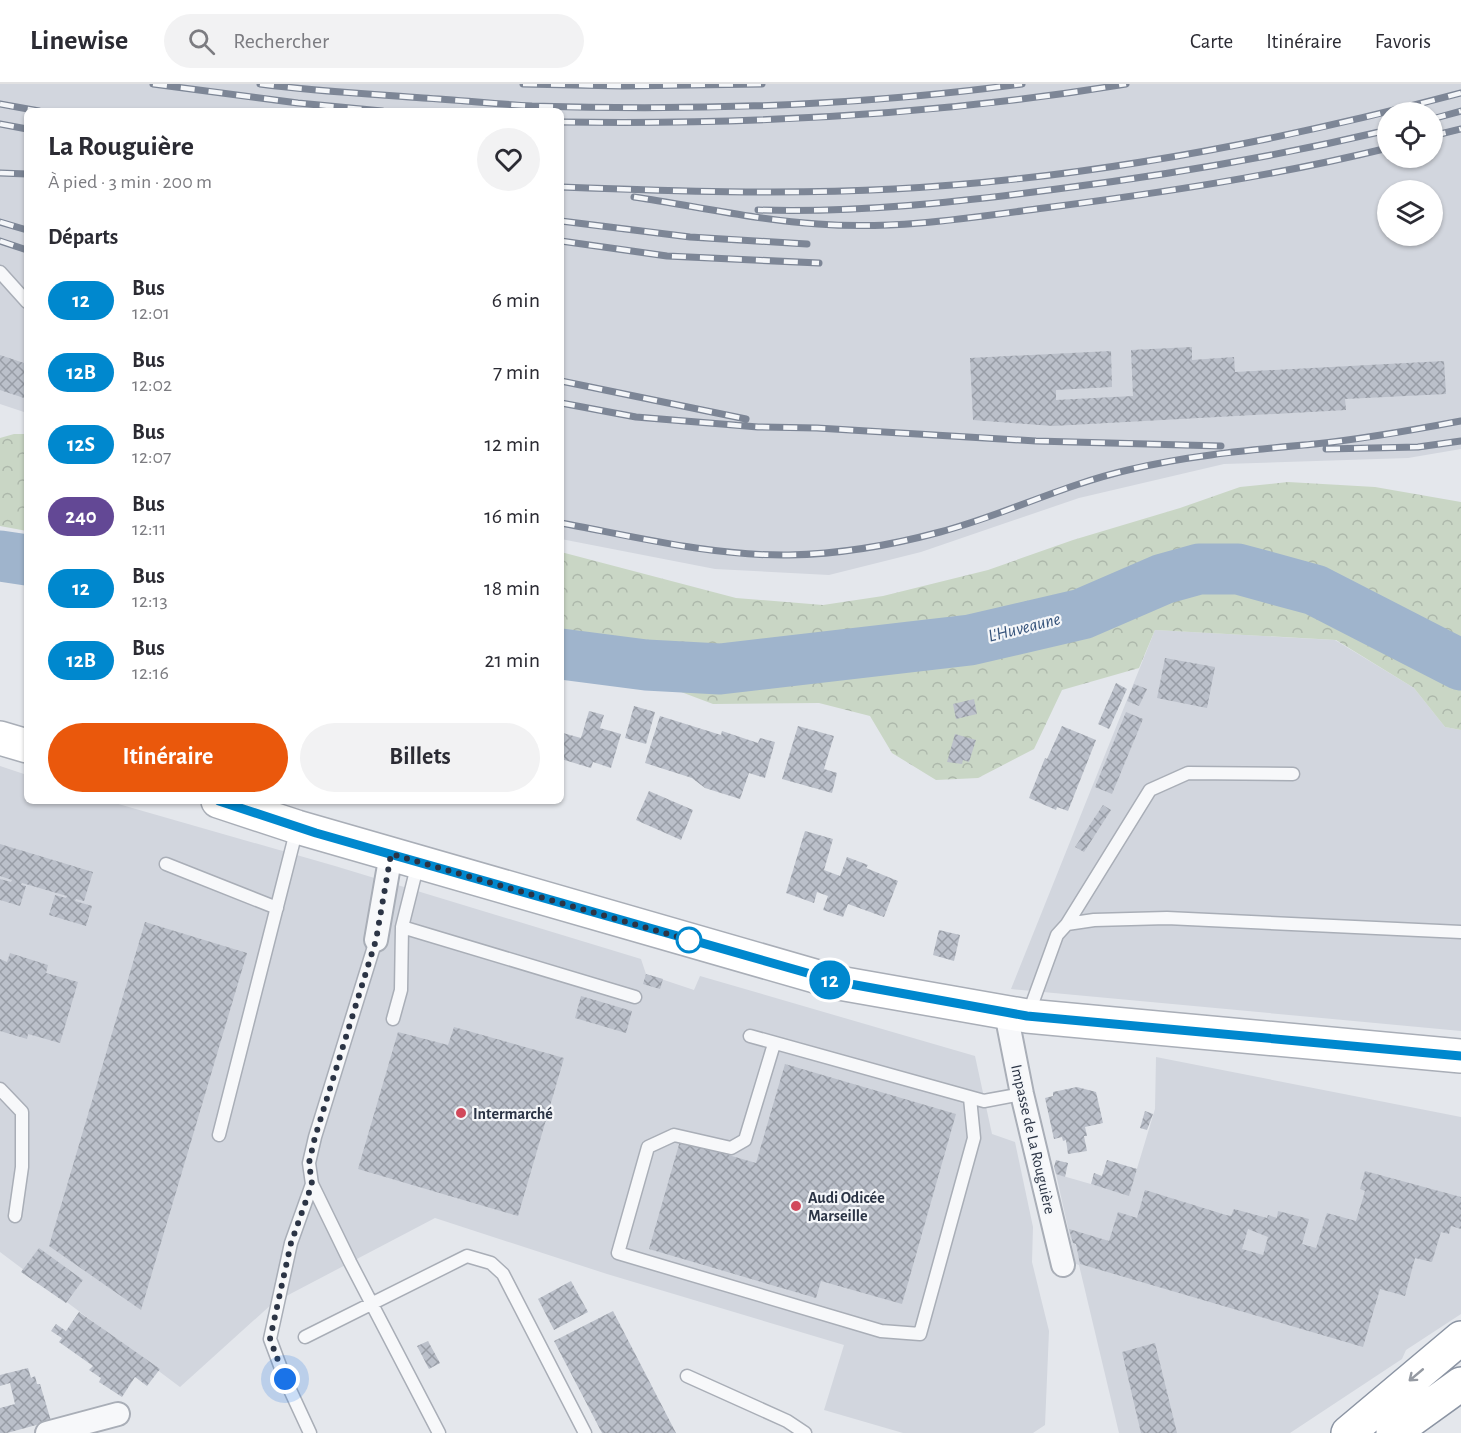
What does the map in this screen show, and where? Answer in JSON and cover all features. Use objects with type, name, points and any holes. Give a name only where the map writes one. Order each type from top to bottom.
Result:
[{"type":"main road","points":[[0,738],[24,745]]},
{"type":"main road","points":[[228,804],[297,827],[839,982],[1017,1014],[1461,1056]]},
{"type":"main road","points":[[1348,1433],[1461,1338]]},
{"type":"main road","points":[[1394,1433],[1461,1384]]},
{"type":"street","points":[[376,940],[405,858]]},
{"type":"street","name":"Impasse de La Rouguière","points":[[1017,1014],[1022,1094],[1063,1265]]},
{"type":"street","points":[[47,1433],[118,1414]]},
{"type":"lane","points":[[0,272],[24,299]]},
{"type":"lane","points":[[1017,1014],[1057,935],[1067,924],[1150,789],[1188,773],[1293,774]]},
{"type":"lane","points":[[219,1135],[297,827]]},
{"type":"lane","points":[[393,1019],[401,990],[405,858]]},
{"type":"lane","points":[[166,864],[277,908]]},
{"type":"lane","points":[[1067,924],[1094,920],[1167,918],[1461,932]]},
{"type":"lane","points":[[402,927],[635,997]]},
{"type":"lane","points":[[376,940],[309,1163],[312,1184],[439,1433]]},
{"type":"lane","points":[[750,1036],[984,1101],[1022,1094]]},
{"type":"lane","points":[[774,1044],[745,1140],[731,1148],[674,1135],[648,1147],[618,1253],[881,1331],[920,1334],[974,1138],[970,1098]]},
{"type":"lane","points":[[0,1089],[22,1113],[22,1167],[15,1216]]},
{"type":"lane","points":[[310,1433],[285,1379],[270,1339],[291,1243],[312,1184]]},
{"type":"lane","points":[[306,1337],[467,1256],[492,1263],[503,1274],[585,1433]]},
{"type":"lane","points":[[687,1376],[787,1421],[805,1433]]},
{"type":"shaded area","points":[[0,84],[1461,84],[1461,449],[1408,458],[1224,464],[1079,498],[921,552],[829,575],[715,569],[564,540],[564,108],[24,108],[24,412],[0,404]]},
{"type":"shaded area","points":[[1155,630],[1335,640],[1414,688],[1445,727],[1461,730],[1461,1031],[1011,989]]},
{"type":"shaded area","points":[[0,766],[24,774],[24,804],[118,804],[335,866],[641,959],[646,974],[694,990],[700,976],[975,1056],[992,1134],[1015,1142],[1033,1227],[1032,1262],[1049,1331],[1045,1425],[1033,1433],[903,1433],[824,1410],[844,1345],[607,1274],[435,1218],[273,1303],[180,1387],[0,1252]]},
{"type":"shaded area","points":[[1156,1057],[1461,1117],[1461,1314],[1406,1350],[1402,1359],[1290,1433],[1119,1433],[1079,1265],[1076,1264],[1056,1174],[1129,1195],[1155,1109]]},
{"type":"green space","points":[[24,434],[24,530],[0,526],[0,438]]},
{"type":"green space","points":[[1288,482],[1375,487],[1461,502],[1461,730],[1445,727],[1414,688],[1336,640],[1155,630],[1139,668],[1062,690],[1034,749],[978,778],[936,780],[892,753],[870,716],[819,703],[713,704],[652,681],[564,677],[564,553],[736,598],[823,605],[883,596],[988,570],[1073,540],[1180,508],[1240,487]]},
{"type":"building","points":[[1192,347],[1192,360],[1234,357],[1235,372],[1444,361],[1446,394],[1345,399],[1346,410],[1053,426],[973,420],[970,358],[1111,351],[1112,387],[1056,390],[1056,400],[1133,396],[1131,350]]},
{"type":"building","points":[[0,355],[24,363],[24,398],[0,390]]},
{"type":"building","points":[[1165,658],[1215,667],[1207,708],[1157,698]]},
{"type":"building","points":[[1116,683],[1127,689],[1109,729],[1098,724]]},
{"type":"building","points":[[1134,684],[1147,689],[1139,706],[1127,701]]},
{"type":"building","points":[[974,699],[977,714],[956,719],[953,704]]},
{"type":"building","points":[[634,706],[655,712],[646,744],[625,738]]},
{"type":"building","points":[[589,711],[604,715],[600,728],[621,734],[611,768],[593,762],[591,768],[564,760],[564,733],[581,738]]},
{"type":"building","points":[[1126,712],[1143,719],[1112,794],[1095,787]]},
{"type":"building","points":[[660,716],[721,735],[722,731],[758,743],[760,738],[775,742],[765,778],[749,773],[740,799],[705,788],[692,778],[645,763]]},
{"type":"building","points":[[798,726],[834,736],[824,769],[837,773],[832,793],[782,779]]},
{"type":"building","points":[[1062,726],[1096,740],[1068,811],[1057,807],[1056,810],[1029,798],[1045,758],[1047,759]]},
{"type":"building","points":[[955,734],[976,740],[969,762],[963,760],[962,764],[947,762]]},
{"type":"building","points":[[649,791],[693,810],[681,840],[636,820]]},
{"type":"building","points":[[1103,805],[1111,810],[1084,852],[1075,847]]},
{"type":"building","points":[[805,831],[833,839],[824,870],[840,876],[847,857],[868,865],[866,868],[898,881],[884,917],[848,904],[843,917],[823,910],[828,896],[817,892],[814,903],[786,893]]},
{"type":"building","points":[[0,844],[93,872],[84,901],[76,899],[75,901],[92,906],[86,926],[49,915],[55,895],[66,898],[67,896],[22,883],[21,885],[26,886],[20,906],[0,900],[0,879],[11,882],[12,880],[0,876]]},
{"type":"building","points":[[145,922],[247,953],[141,1310],[49,1246]]},
{"type":"building","points":[[939,930],[960,935],[954,961],[933,955]]},
{"type":"building","points":[[10,953],[48,965],[46,973],[78,982],[60,1043],[28,1034],[27,1039],[0,1031],[0,959],[7,962]]},
{"type":"building","points":[[646,974],[663,979],[660,989],[643,984]]},
{"type":"building","points":[[581,996],[632,1011],[626,1033],[575,1018]]},
{"type":"building","name":"Intermarché","points":[[454,1027],[564,1058],[518,1216],[358,1169],[398,1032],[448,1045]]},
{"type":"building","name":"Audi Odicée Marseille","points":[[785,1064],[956,1114],[902,1304],[821,1281],[816,1298],[649,1249],[680,1141],[756,1163]]},
{"type":"building","points":[[1077,1087],[1096,1092],[1103,1123],[1085,1127],[1087,1151],[1068,1154],[1066,1140],[1063,1141],[1062,1137],[1054,1139],[1045,1098],[1053,1096],[1053,1092]]},
{"type":"building","points":[[1145,1111],[1153,1114],[1147,1130],[1140,1128]]},
{"type":"building","points":[[1056,1160],[1068,1163],[1065,1177],[1056,1174],[1054,1167]]},
{"type":"building","points":[[1107,1160],[1137,1169],[1129,1196],[1091,1184],[1094,1173],[1102,1176]]},
{"type":"building","points":[[1365,1171],[1461,1197],[1461,1229],[1451,1226],[1449,1234],[1441,1232],[1432,1262],[1415,1258],[1405,1296],[1380,1289],[1363,1347],[1080,1264],[1076,1244],[1073,1243],[1069,1229],[1109,1241],[1118,1212],[1137,1218],[1145,1190],[1231,1216],[1234,1209],[1267,1218],[1268,1215],[1277,1218],[1278,1211],[1309,1219],[1302,1244],[1316,1248],[1327,1213],[1356,1221],[1365,1191],[1360,1189]],"holes":[[[1248,1229],[1268,1237],[1263,1255],[1242,1249]]]},
{"type":"building","points":[[39,1248],[83,1280],[66,1303],[21,1272]]},
{"type":"building","points":[[571,1281],[588,1312],[554,1330],[538,1299]]},
{"type":"building","points":[[613,1311],[676,1433],[602,1433],[554,1341]]},
{"type":"building","points":[[79,1312],[160,1369],[147,1386],[135,1377],[122,1397],[99,1382],[101,1378],[89,1370],[93,1366],[59,1342],[62,1338],[51,1331],[56,1324],[66,1331]]},
{"type":"building","points":[[428,1341],[440,1363],[429,1369],[417,1346]]},
{"type":"building","points":[[1155,1343],[1177,1433],[1141,1433],[1122,1352]]},
{"type":"building","points":[[28,1368],[31,1378],[35,1376],[37,1384],[40,1384],[51,1421],[0,1433],[0,1408],[15,1404],[10,1383],[0,1386],[0,1375]]},
{"type":"waterway","name":"L'Huveaune","points":[[0,556],[24,560]]},
{"type":"waterway","name":"L'Huveaune","points":[[564,654],[646,665],[720,669],[970,640],[1082,614],[1163,579],[1199,569],[1238,569],[1315,590],[1461,665]]},
{"type":"railway","points":[[153,84],[350,108]]},
{"type":"railway","points":[[260,84],[532,106],[655,108],[839,102],[1022,84]]},
{"type":"railway","points":[[523,84],[623,86],[762,84]]},
{"type":"railway","points":[[564,122],[703,122],[844,116],[1056,95],[1126,84]]},
{"type":"railway","points":[[564,187],[811,192],[894,189],[1038,177],[1180,156],[1251,142],[1461,93]]},
{"type":"railway","points":[[0,104],[24,108]]},
{"type":"railway","points":[[1443,116],[1461,111]]},
{"type":"railway","points":[[0,124],[24,128]]},
{"type":"railway","points":[[1443,133],[1461,129]]},
{"type":"railway","points":[[758,210],[871,208],[1020,194],[1223,164],[1377,132]]},
{"type":"railway","points":[[634,197],[795,222],[846,225],[903,224],[988,216],[1174,190],[1302,167],[1377,151]]},
{"type":"railway","points":[[0,173],[24,174]]},
{"type":"railway","points":[[564,221],[690,237],[807,244]]},
{"type":"railway","points":[[0,222],[24,229]]},
{"type":"railway","points":[[0,241],[24,249]]},
{"type":"railway","points":[[564,241],[667,256],[819,263]]},
{"type":"railway","points":[[564,382],[746,419]]},
{"type":"railway","points":[[564,404],[636,417],[758,427],[817,428],[1036,441],[1221,446]]},
{"type":"railway","points":[[564,524],[674,545],[731,552],[789,555],[846,551],[940,532],[1104,476],[1174,460],[1352,440],[1461,421]]},
{"type":"railway","points":[[1326,449],[1418,447],[1461,441]]},
{"type":"bus line","name":"12","points":[[228,804],[316,833],[839,982],[1027,1016],[1461,1056]]},
{"type":"place","name":"Intermarché","points":[[461,1113]]},
{"type":"place","name":"Audi Odicée Marseille","points":[[796,1206]]},
{"type":"route","points":[[285,1379],[270,1339],[291,1243],[312,1184],[309,1163],[315,1137],[376,940],[391,854],[689,940]]}]
